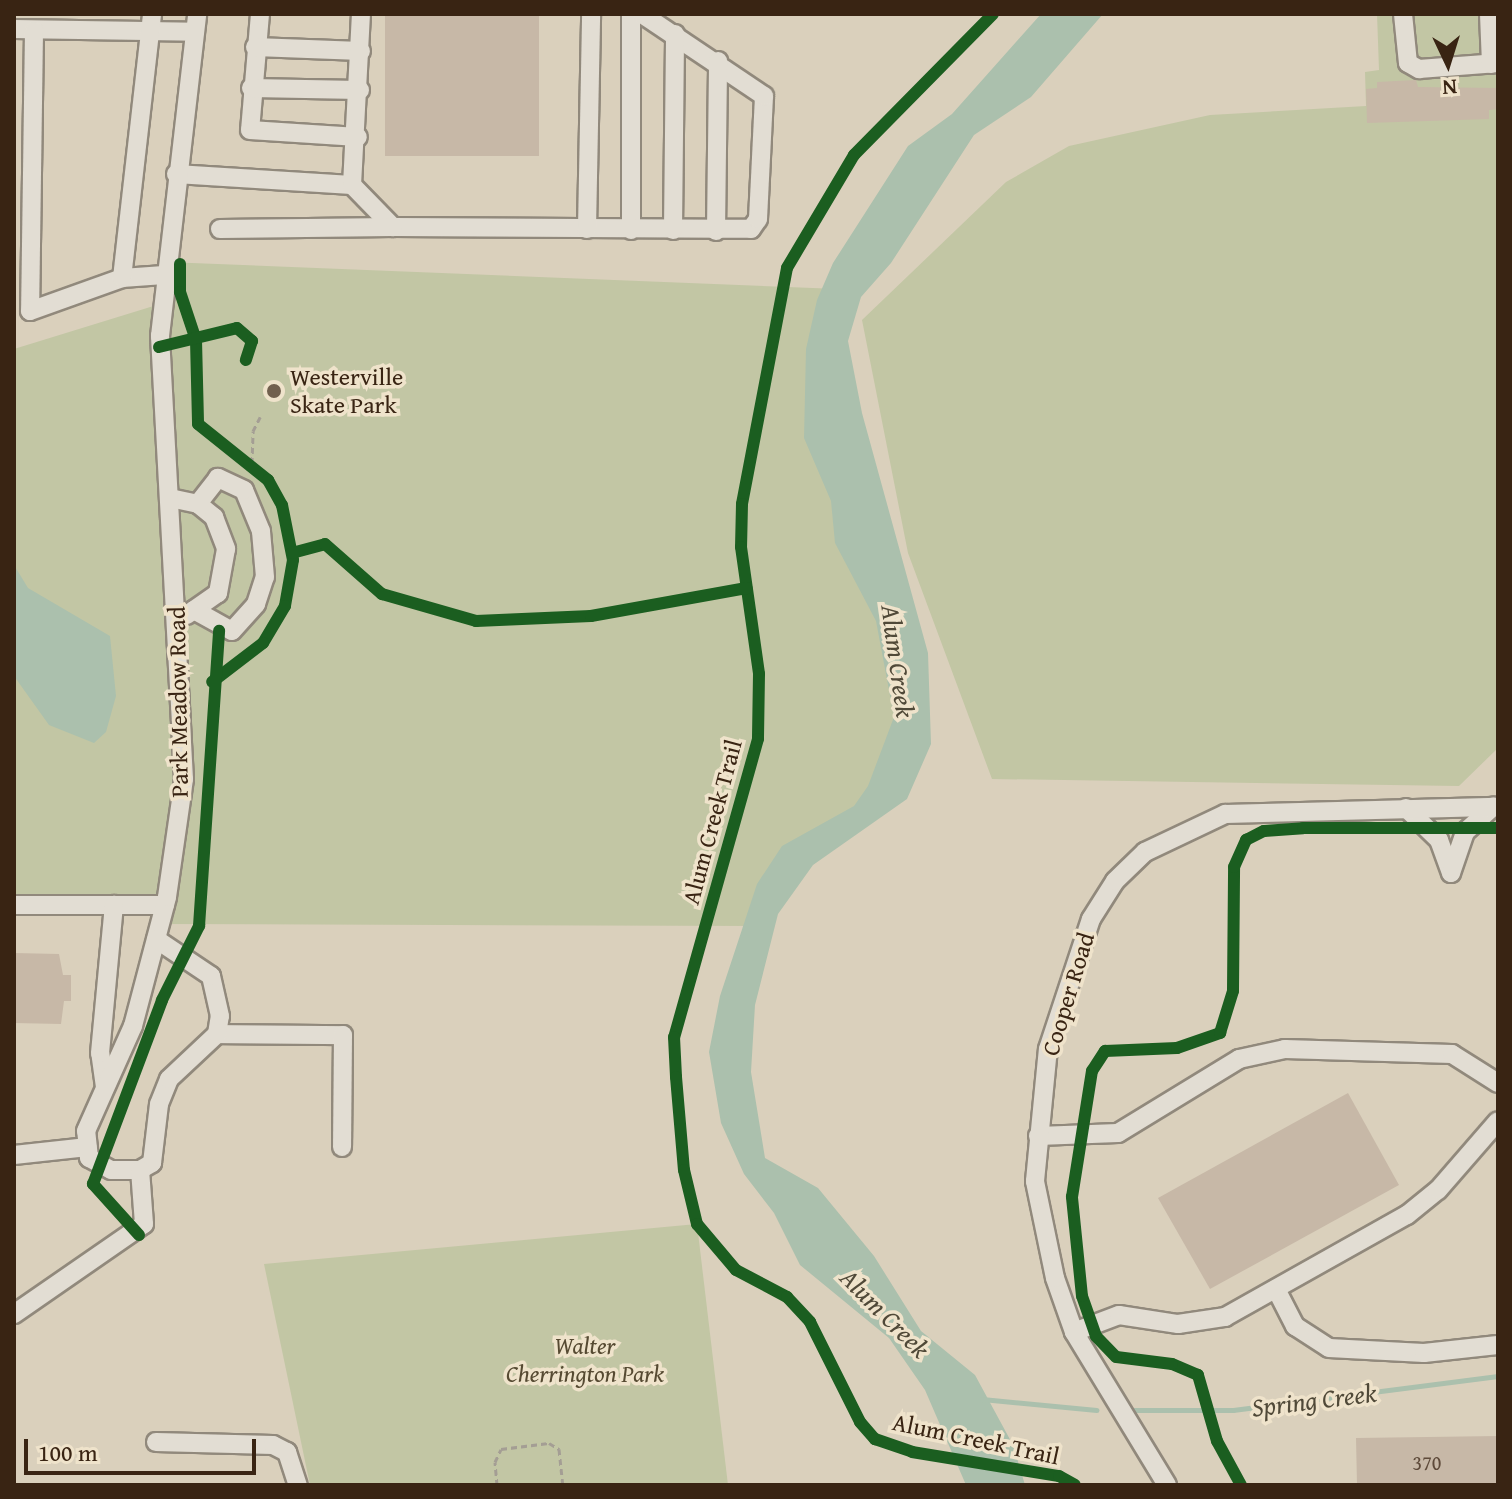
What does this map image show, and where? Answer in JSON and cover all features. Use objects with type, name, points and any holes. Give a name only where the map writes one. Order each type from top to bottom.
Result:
[{"type":"street","points":[[260,14],[247,121],[257,134],[358,137]]},
{"type":"street","points":[[352,185],[358,137],[361,14]]},
{"type":"street","points":[[587,229],[591,14]]},
{"type":"street","points":[[631,14],[631,230]]},
{"type":"street","points":[[220,229],[393,227],[746,231],[758,219],[765,104],[759,88],[642,14]]},
{"type":"street","points":[[1403,14],[1408,63],[1419,69],[1495,64],[1489,14]]},
{"type":"street","points":[[122,278],[152,22]]},
{"type":"street","points":[[14,29],[34,31],[152,22],[196,23]]},
{"type":"street","name":"Park Meadow Road","points":[[87,1139],[105,1087],[133,1026],[165,905],[184,779],[186,616],[170,498],[159,347],[164,275],[196,23]]},
{"type":"street","points":[[34,31],[30,311],[122,278],[164,275]]},
{"type":"street","points":[[673,230],[675,34]]},
{"type":"street","points":[[255,47],[361,51]]},
{"type":"street","points":[[716,231],[718,61]]},
{"type":"street","points":[[251,88],[360,90]]},
{"type":"street","points":[[176,174],[352,185],[393,227]]},
{"type":"street","points":[[186,616],[232,631],[256,604],[265,577],[261,531],[244,490],[218,478],[198,504]]},
{"type":"street","points":[[170,498],[198,504],[222,532],[226,572],[218,593],[186,616]]},
{"type":"street","points":[[1406,808],[1439,840],[1451,873],[1465,832],[1496,807]]},
{"type":"street","name":"Cooper Road","points":[[1167,1485],[1074,1332],[1041,1221],[1038,1136],[1048,1049],[1073,958],[1115,881],[1145,852],[1225,814],[1496,807]]},
{"type":"street","points":[[14,905],[165,905]]},
{"type":"street","points":[[105,1087],[100,1053],[114,905]]},
{"type":"street","points":[[14,1155],[87,1139],[89,1158],[111,1170],[140,1170],[152,1163],[159,1104],[169,1079],[217,1034],[220,996],[211,976],[156,939]]},
{"type":"street","points":[[217,1034],[343,1035],[342,1147]]},
{"type":"street","points":[[1038,1136],[1118,1133],[1239,1059],[1285,1049],[1452,1054],[1498,1083]]},
{"type":"street","points":[[1074,1332],[1119,1315],[1201,1324],[1276,1289],[1407,1215],[1438,1190],[1498,1121]]},
{"type":"street","points":[[14,1314],[144,1224],[140,1170]]},
{"type":"street","points":[[1276,1289],[1295,1326],[1329,1348],[1424,1353],[1498,1345]]},
{"type":"street","points":[[156,1442],[273,1445],[287,1452],[298,1485]]},
{"type":"path","points":[[251,463],[253,431],[260,417]]},
{"type":"path","points":[[497,1485],[495,1462],[501,1449],[549,1443],[559,1449],[563,1485]]},
{"type":"green space","points":[[1377,14],[1498,14],[1498,748],[1459,786],[992,779],[908,553],[862,320],[1006,182],[1069,146],[1210,115],[1366,106],[1365,72],[1379,70]]},
{"type":"green space","points":[[166,262],[838,289],[911,722],[882,804],[798,861],[761,926],[160,924],[167,897],[14,899],[14,349],[160,304]]},
{"type":"green space","name":"Walter Cherrington Park","points":[[697,1224],[728,1485],[310,1485],[264,1264]]},
{"type":"water","name":"Alum Creek","points":[[1041,14],[1103,14],[1031,97],[974,135],[891,263],[861,297],[848,341],[862,413],[928,653],[931,744],[907,799],[813,865],[778,914],[755,1005],[751,1072],[765,1158],[818,1188],[874,1256],[921,1331],[975,1375],[1013,1445],[1025,1485],[966,1485],[925,1390],[889,1338],[800,1265],[774,1213],[744,1174],[721,1123],[709,1052],[720,996],[757,884],[782,846],[854,806],[868,786],[894,717],[876,621],[835,543],[831,501],[804,438],[806,349],[817,300],[833,263],[908,146],[952,114]]},
{"type":"water","points":[[14,565],[28,588],[110,636],[116,696],[106,732],[94,743],[49,725],[14,676]]},
{"type":"building","points":[[385,14],[539,14],[539,156],[385,156]]},
{"type":"building","points":[[1416,80],[1418,87],[1498,88],[1498,109],[1489,110],[1489,119],[1367,123],[1366,89],[1377,88],[1377,82]]},
{"type":"building","points":[[14,953],[59,954],[63,975],[71,975],[71,1001],[64,1001],[61,1024],[14,1023]]},
{"type":"building","points":[[1348,1093],[1399,1185],[1210,1289],[1158,1198]]},
{"type":"building","points":[[1498,1436],[1498,1485],[1357,1485],[1356,1438]]},
{"type":"waterway","name":"Spring Creek","points":[[1128,1410],[1233,1410],[1498,1376]]},
{"type":"waterway","points":[[982,1399],[1096,1410]]},
{"type":"cycle path","name":"Alum Creek Trail","points":[[993,14],[854,155],[787,268],[742,504],[741,547],[759,674],[758,739],[674,1037],[676,1077],[684,1170],[697,1224],[736,1270],[787,1297],[810,1322],[860,1422],[875,1439],[912,1452],[1059,1476],[1075,1485]]},
{"type":"cycle path","points":[[180,264],[180,292],[196,340],[198,424],[268,480],[282,505],[293,560],[285,606],[263,643],[212,682]]},
{"type":"cycle path","points":[[159,347],[237,328],[252,341],[246,360]]},
{"type":"cycle path","points":[[292,553],[325,544],[382,594],[476,621],[591,616],[747,588]]},
{"type":"cycle path","points":[[139,1235],[93,1184],[162,1000],[199,926],[219,631]]},
{"type":"cycle path","points":[[1241,1485],[1217,1441],[1198,1375],[1172,1364],[1116,1357],[1096,1336],[1082,1296],[1072,1197],[1092,1071],[1105,1051],[1177,1048],[1220,1033],[1233,991],[1234,867],[1246,840],[1264,831],[1303,828],[1498,828]]},
{"type":"place","name":"Westerville Skate Park","points":[[274,391]]}]
